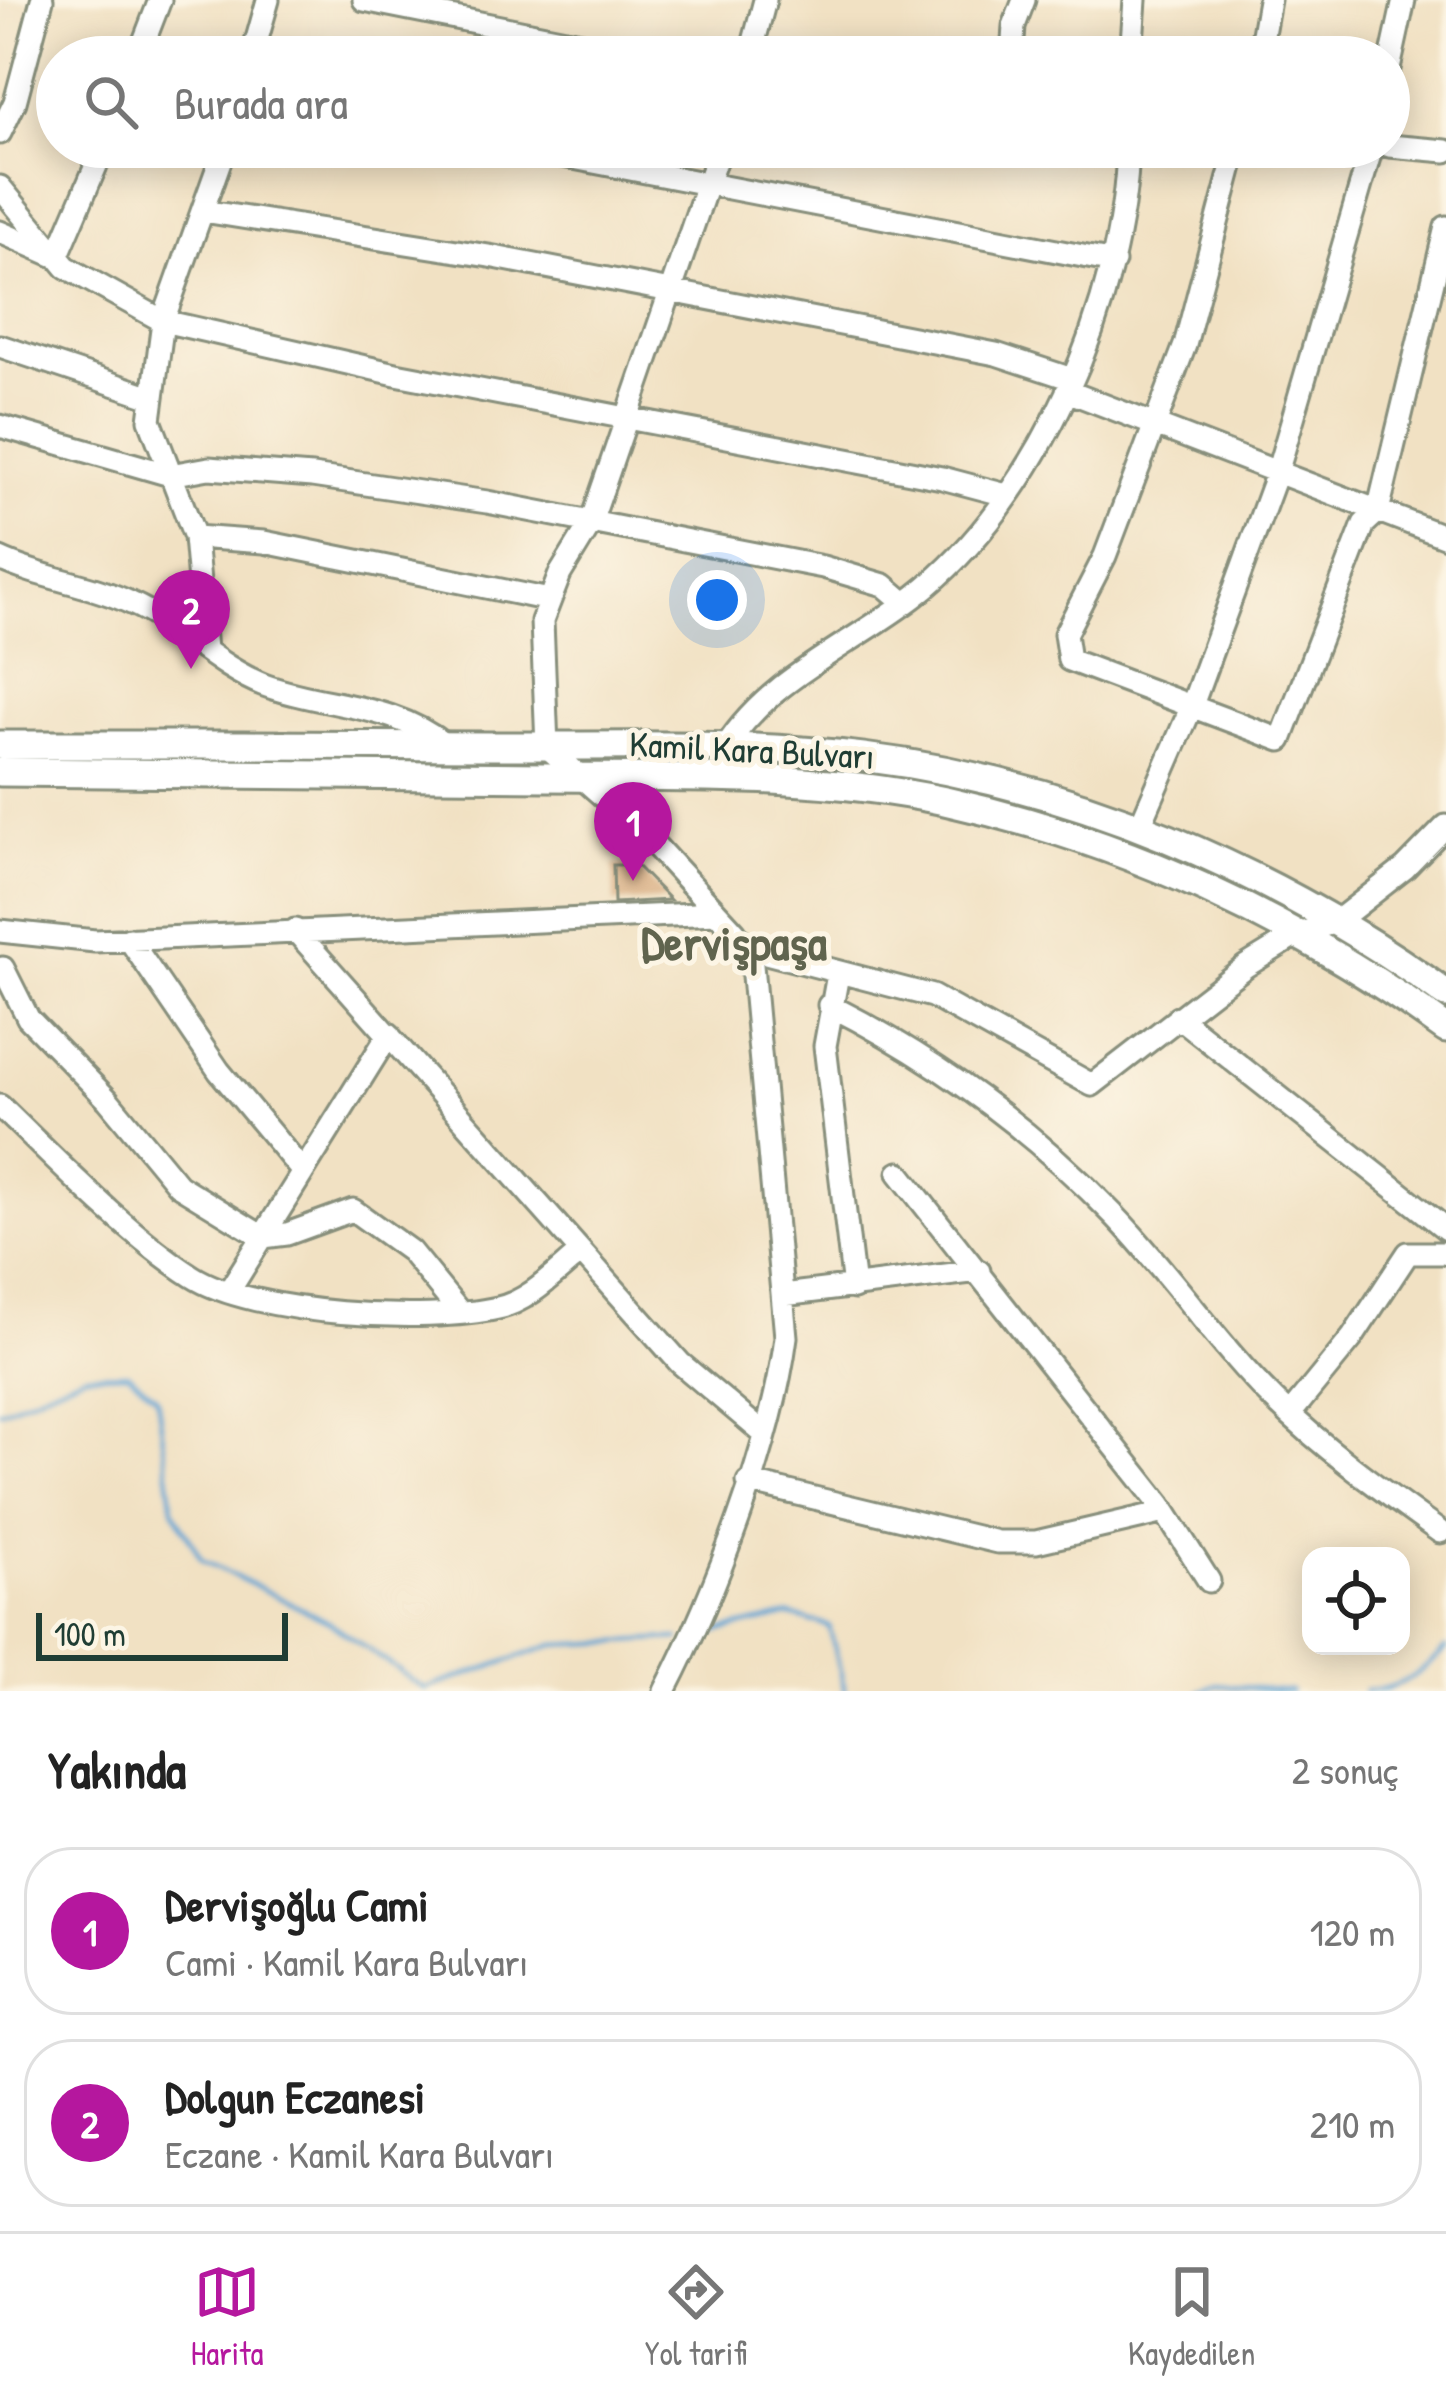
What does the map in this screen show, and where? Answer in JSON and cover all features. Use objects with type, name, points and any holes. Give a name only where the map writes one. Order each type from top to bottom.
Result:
[{"type":"main road","name":"Kamil Kara Bulvarı","points":[[0,745],[724,748],[828,753],[934,769],[1139,828],[1244,871],[1336,922],[1446,994]]},
{"type":"main road","name":"Kamil Kara Bulvarı","points":[[0,772],[799,782],[939,800],[1111,850],[1218,892],[1298,934],[1446,1029]]},
{"type":"street","points":[[0,133],[15,103],[41,0]]},
{"type":"street","points":[[146,36],[160,0]]},
{"type":"street","points":[[258,36],[268,0]]},
{"type":"street","points":[[364,0],[545,36]]},
{"type":"street","points":[[756,36],[765,0]]},
{"type":"street","points":[[1013,36],[1024,0]]},
{"type":"street","points":[[1132,36],[1135,0]]},
{"type":"street","points":[[1262,36],[1269,0]]},
{"type":"street","points":[[1396,36],[1404,0]]},
{"type":"street","points":[[1410,148],[1446,151]]},
{"type":"street","points":[[57,257],[95,168]]},
{"type":"street","points":[[206,650],[195,537],[150,420],[163,321],[218,168]]},
{"type":"street","points":[[624,168],[1114,262]]},
{"type":"street","points":[[665,1691],[684,1654],[748,1482],[784,1354],[783,1295],[752,965],[717,914],[640,830],[575,777],[547,746],[542,621],[590,525],[712,168]]},
{"type":"street","points":[[724,748],[746,716],[782,683],[905,603],[1006,495],[1070,385],[1114,262],[1126,208],[1128,168]]},
{"type":"street","points":[[1231,168],[1185,345],[1105,556],[1065,634],[1069,660],[1281,740],[1364,524],[1378,511],[1446,227]]},
{"type":"street","points":[[1139,828],[1191,708],[1277,473],[1366,168]]},
{"type":"street","points":[[0,188],[57,257]]},
{"type":"street","points":[[203,212],[293,222],[996,354],[1152,426],[1446,537]]},
{"type":"street","points":[[0,232],[57,257],[140,312],[163,321],[396,374],[1006,495]]},
{"type":"street","points":[[0,346],[152,397]]},
{"type":"street","points":[[0,426],[170,475],[209,468],[312,476],[487,502],[823,567],[884,584],[905,603]]},
{"type":"street","points":[[195,537],[264,542],[550,600]]},
{"type":"street","points":[[0,559],[130,603],[234,673],[282,692],[381,711],[421,725],[446,746]]},
{"type":"street","points":[[743,947],[932,996],[1092,1084],[1298,934],[1336,922],[1405,868],[1446,826]]},
{"type":"street","points":[[458,1310],[410,1251],[353,1210],[287,1234],[263,1237],[178,1185],[108,1100],[28,1018],[1,977],[0,932],[129,939],[717,914]]},
{"type":"street","points":[[296,930],[680,1364],[763,1433]]},
{"type":"street","points":[[129,939],[219,1071],[303,1172]]},
{"type":"street","points":[[838,974],[824,1046],[854,1288]]},
{"type":"street","points":[[830,1005],[907,1044],[1034,1139],[1114,1215],[1290,1414],[1348,1466],[1439,1532]]},
{"type":"street","points":[[1178,1017],[1446,1229]]},
{"type":"street","points":[[229,1292],[389,1034]]},
{"type":"street","points":[[0,1106],[194,1277],[255,1301],[343,1313],[500,1308],[580,1252]]},
{"type":"street","points":[[899,1173],[1166,1512],[1209,1581]]},
{"type":"street","points":[[1290,1414],[1352,1338],[1408,1253],[1446,1253]]},
{"type":"street","points":[[783,1295],[979,1271]]},
{"type":"street","points":[[748,1482],[997,1542],[1036,1542],[1166,1512]]},
{"type":"green space","points":[[631,759],[833,766],[946,783],[1082,821],[1258,892],[1256,897],[1043,814],[933,785],[819,769]]},
{"type":"building","points":[[613,865],[636,865],[670,900],[614,903]]},
{"type":"waterway","points":[[0,1411],[85,1374],[128,1373],[157,1397],[173,1509],[202,1560],[329,1622],[425,1689],[554,1645],[679,1639]]},
{"type":"waterway","points":[[702,1635],[790,1615],[829,1626],[845,1691]]},
{"type":"waterway","points":[[1365,1691],[1410,1678],[1446,1648]]},
{"type":"waterway","points":[[1200,1691],[1217,1685],[1291,1691]]},
{"type":"place","name":"Dolgun Eczanesi","points":[[191,669]]},
{"type":"place","name":"Dervişoğlu Cami","points":[[633,881]]},
{"type":"district","name":"Dervişpaşa","points":[[734,942]]}]
